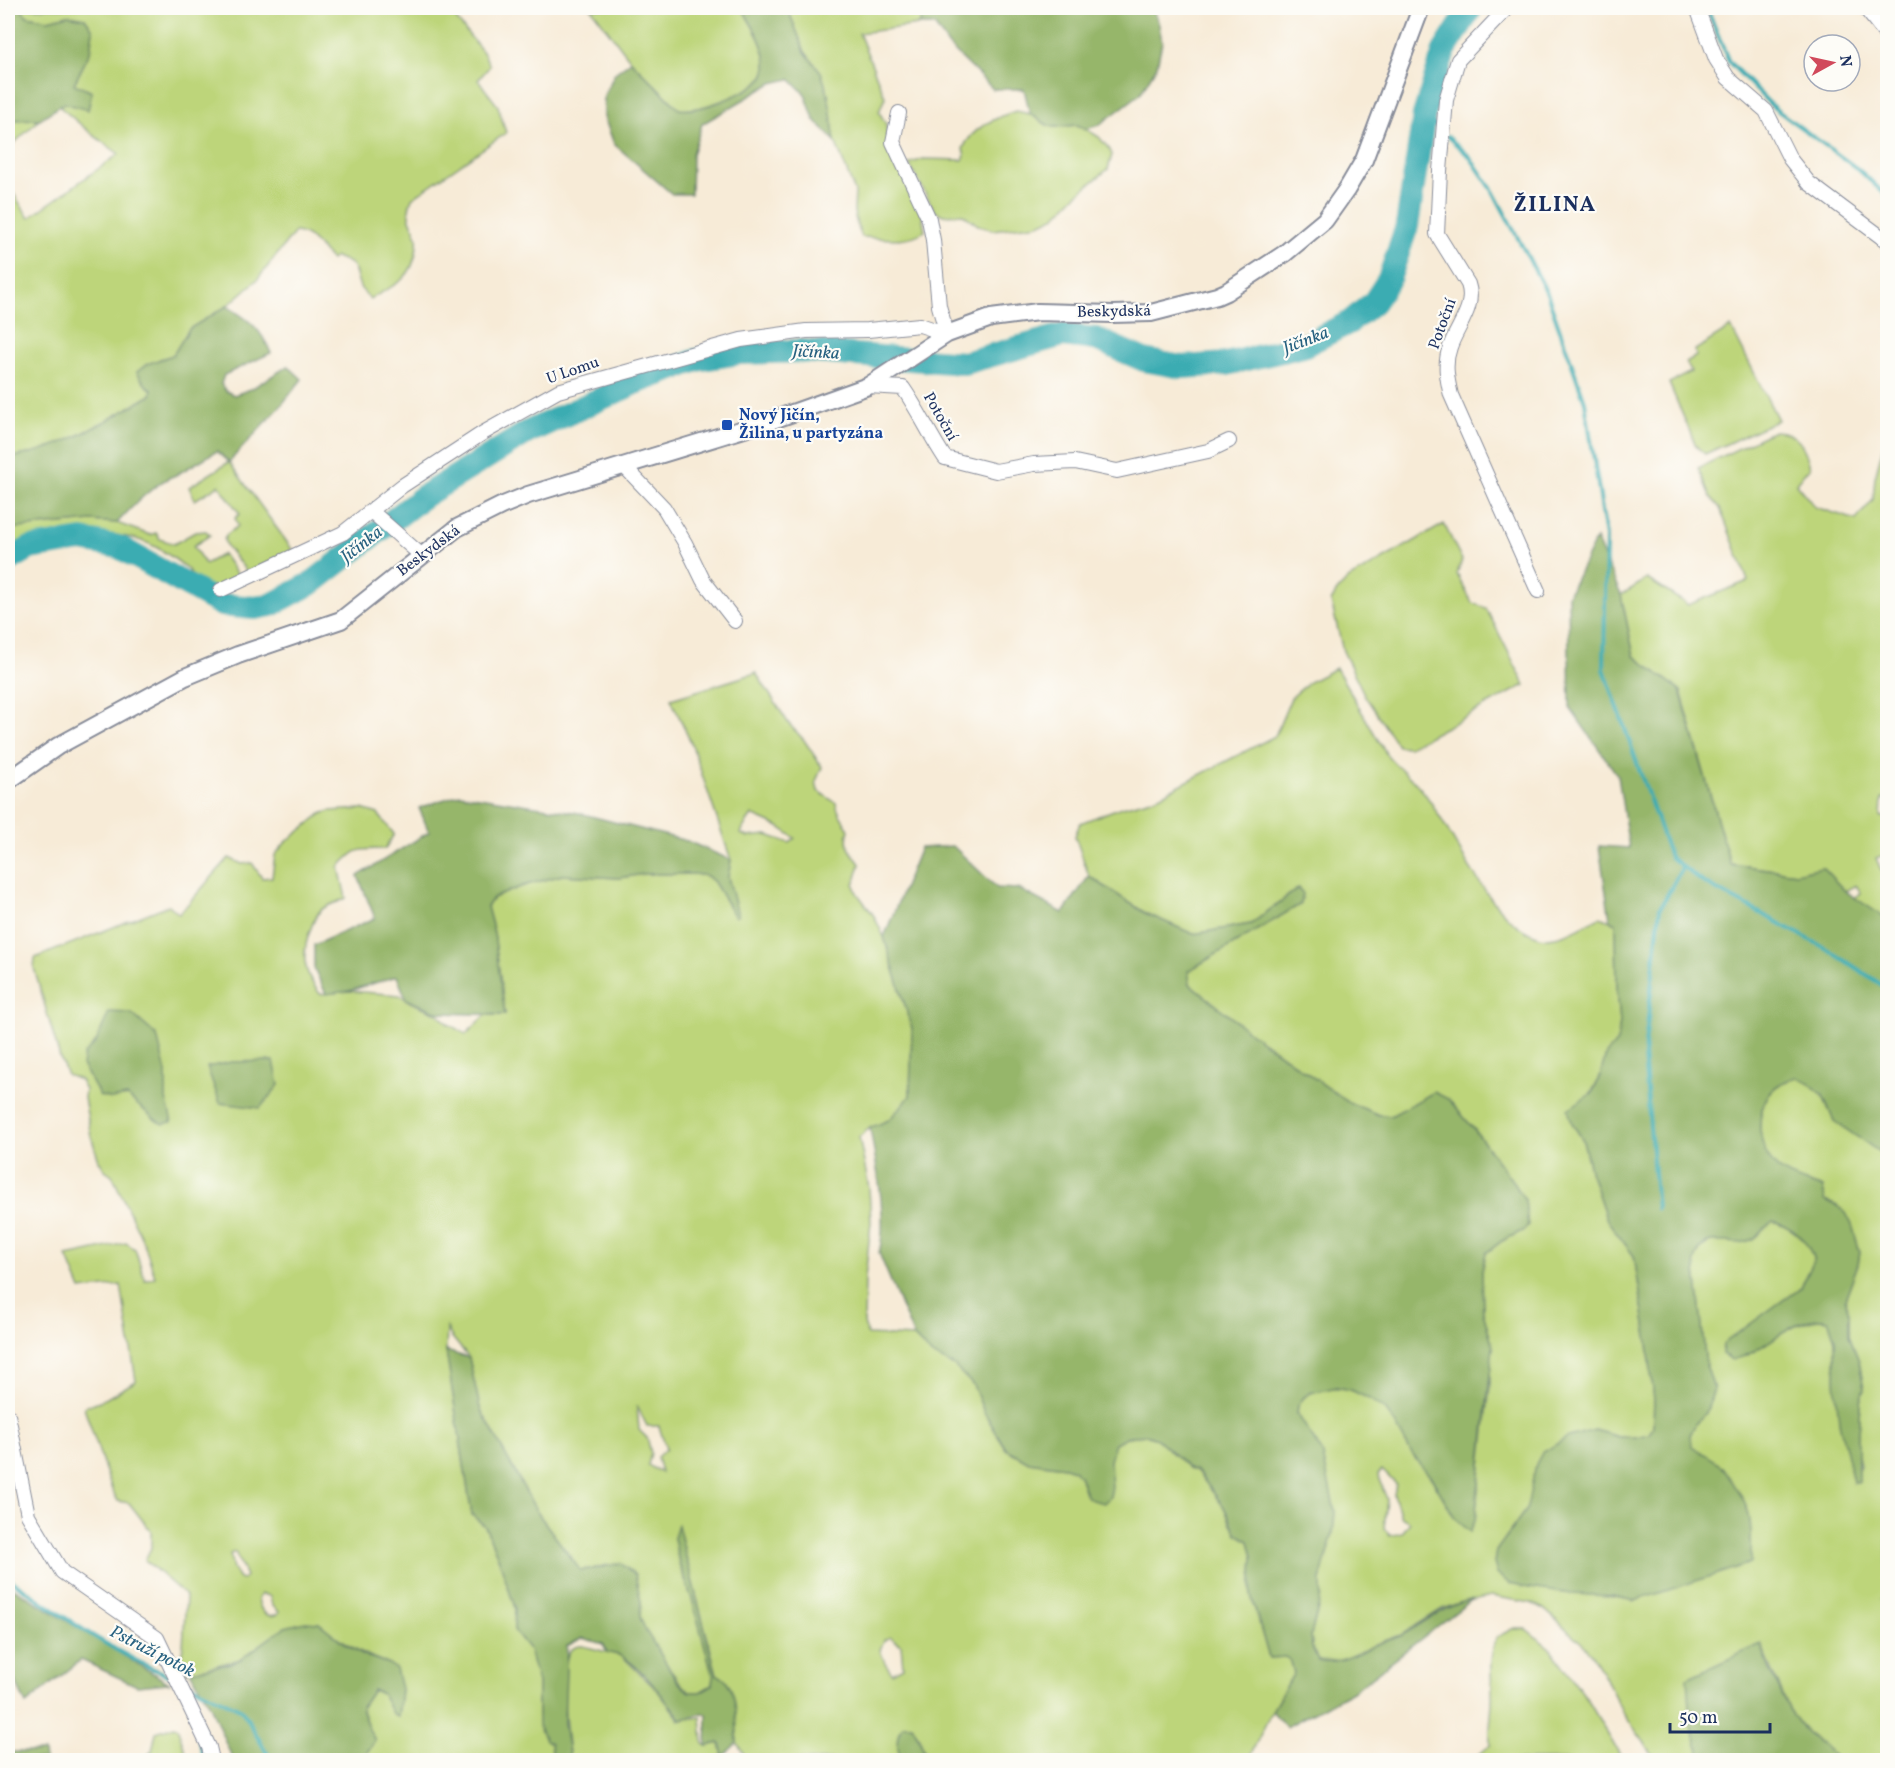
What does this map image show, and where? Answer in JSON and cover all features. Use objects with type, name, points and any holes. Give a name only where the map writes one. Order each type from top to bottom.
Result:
[{"type":"street","name":"Beskydská","points":[[8,781],[58,746],[185,677],[238,655],[341,620],[457,528],[528,495],[792,414],[873,383],[941,338],[991,318],[1038,312],[1151,313],[1226,292],[1284,254],[1325,220],[1347,189],[1364,160],[1421,8]]},
{"type":"street","name":"Potoční","points":[[1507,8],[1458,60],[1446,100],[1437,234],[1470,291],[1468,307],[1450,346],[1447,359],[1447,379],[1451,395],[1539,591]]},
{"type":"street","points":[[1697,8],[1716,59],[1728,78],[1766,111],[1790,159],[1809,183],[1887,242]]},
{"type":"street","points":[[1865,8],[1887,37]]},
{"type":"street","points":[[899,113],[893,142],[929,219],[933,240],[941,338]]},
{"type":"street","name":"U Lomu","points":[[221,590],[343,533],[402,486],[483,433],[558,391],[741,340],[806,331],[868,330],[920,325],[941,338]]},
{"type":"street","name":"Potoční","points":[[873,383],[903,388],[945,458],[996,471],[1034,464],[1075,462],[1117,471],[1208,451],[1229,441]]},
{"type":"street","points":[[624,466],[664,508],[703,580],[735,621]]},
{"type":"street","points":[[371,511],[422,556]]},
{"type":"street","points":[[8,1415],[28,1515],[62,1572],[157,1638],[209,1747],[212,1761]]},
{"type":"green space","points":[[8,8],[20,8],[27,16],[48,20],[68,15],[85,18],[93,30],[90,52],[74,84],[92,92],[88,110],[64,103],[40,119],[8,120]]},
{"type":"green space","points":[[20,8],[447,8],[483,52],[490,66],[478,80],[498,106],[506,133],[412,198],[409,215],[417,238],[414,262],[406,276],[394,286],[370,299],[360,287],[354,268],[348,262],[335,257],[331,260],[310,238],[295,232],[257,280],[227,306],[189,329],[173,355],[160,359],[137,372],[152,390],[151,395],[82,434],[47,448],[8,458],[8,185],[29,218],[119,154],[60,107],[64,103],[88,109],[92,92],[74,84],[90,52],[93,30],[85,18],[68,15],[48,20],[27,16]]},
{"type":"green space","points":[[591,8],[742,8],[763,49],[765,71],[757,83],[730,97],[697,108],[679,109],[631,61]]},
{"type":"green space","points":[[742,8],[789,8],[805,52],[821,72],[828,94],[835,141],[814,119],[805,94],[790,79],[772,83],[702,124],[692,154],[691,194],[672,194],[614,144],[604,117],[604,96],[615,73],[631,61],[679,109],[687,110],[708,106],[750,88],[763,77],[766,63],[760,41]]},
{"type":"green space","points":[[789,8],[920,8],[921,21],[918,25],[859,33],[885,97],[879,112],[886,124],[888,147],[920,203],[925,231],[902,238],[862,237],[854,212],[855,192],[835,141],[828,94],[821,72],[805,52]]},
{"type":"green space","points":[[920,8],[1153,8],[1162,42],[1157,66],[1140,94],[1099,125],[1086,129],[1077,125],[1056,127],[1049,126],[1030,114],[1024,89],[993,89],[949,46],[934,25],[918,25],[921,21]]},
{"type":"green space","points":[[1016,111],[1030,114],[1049,126],[1077,125],[1099,137],[1112,155],[1108,169],[1074,197],[1056,216],[1039,224],[993,230],[978,225],[963,214],[943,215],[935,211],[909,164],[923,159],[963,160],[965,155],[963,149],[972,135],[992,121]]},
{"type":"green space","points":[[40,119],[8,149],[8,120]]},
{"type":"green space","points":[[227,306],[254,325],[271,353],[224,375],[221,384],[226,391],[234,395],[251,389],[288,366],[302,379],[280,407],[229,462],[217,451],[160,483],[117,523],[91,521],[8,529],[8,458],[47,448],[82,434],[151,395],[152,390],[137,372],[147,364],[173,355],[189,329]]},
{"type":"green space","points":[[1731,327],[1778,420],[1705,454],[1696,446],[1669,383],[1691,372],[1686,362],[1696,356],[1695,350]]},
{"type":"green space","points":[[1774,431],[1789,434],[1803,447],[1810,468],[1796,484],[1815,507],[1856,520],[1873,500],[1875,477],[1884,443],[1887,447],[1888,799],[1882,799],[1881,817],[1887,817],[1888,854],[1876,858],[1887,878],[1887,920],[1854,898],[1861,893],[1856,885],[1845,891],[1822,867],[1796,873],[1730,864],[1681,691],[1634,656],[1621,595],[1647,579],[1688,605],[1748,581],[1720,508],[1710,496],[1698,468]]},
{"type":"green space","points":[[229,462],[294,552],[247,572],[224,540],[226,535],[238,526],[235,518],[240,514],[219,485],[195,500],[189,487]]},
{"type":"green space","points":[[91,521],[117,523],[150,535],[156,533],[160,539],[174,544],[195,532],[206,531],[210,535],[193,546],[205,564],[223,554],[239,577],[217,591],[209,592],[171,556],[143,541],[125,536],[86,534],[8,547],[8,529]]},
{"type":"green space","points":[[1444,524],[1462,560],[1457,574],[1472,603],[1486,608],[1525,685],[1409,747],[1398,746],[1365,696],[1343,651],[1331,601],[1348,579]]},
{"type":"green space","points":[[1596,539],[1621,595],[1634,656],[1680,690],[1730,864],[1796,873],[1822,867],[1845,891],[1888,920],[1887,1157],[1834,1121],[1822,1094],[1797,1077],[1782,1083],[1769,1094],[1761,1113],[1760,1124],[1763,1145],[1773,1163],[1790,1176],[1823,1188],[1825,1201],[1846,1213],[1860,1252],[1845,1299],[1849,1313],[1849,1336],[1859,1361],[1864,1389],[1860,1402],[1858,1433],[1858,1482],[1853,1482],[1839,1422],[1835,1381],[1835,1340],[1829,1321],[1810,1320],[1799,1324],[1749,1354],[1732,1360],[1722,1354],[1723,1344],[1801,1287],[1814,1261],[1808,1247],[1793,1231],[1773,1221],[1751,1240],[1734,1243],[1711,1242],[1704,1245],[1695,1261],[1706,1365],[1714,1389],[1706,1413],[1696,1423],[1690,1435],[1691,1445],[1719,1464],[1743,1499],[1751,1524],[1751,1563],[1635,1601],[1612,1596],[1571,1594],[1510,1584],[1497,1574],[1494,1563],[1496,1551],[1527,1508],[1536,1464],[1542,1453],[1568,1437],[1595,1430],[1619,1437],[1636,1437],[1649,1434],[1653,1427],[1654,1400],[1648,1343],[1634,1256],[1607,1220],[1591,1174],[1583,1140],[1572,1123],[1568,1109],[1592,1093],[1599,1080],[1606,1054],[1617,1042],[1620,1022],[1616,923],[1610,919],[1599,846],[1629,848],[1618,776],[1570,708],[1568,595]]},
{"type":"green space","points":[[1336,668],[1387,755],[1421,788],[1489,896],[1505,915],[1522,929],[1547,938],[1571,932],[1600,917],[1616,923],[1620,1022],[1617,1042],[1606,1055],[1599,1080],[1572,1123],[1583,1140],[1591,1174],[1607,1220],[1634,1256],[1648,1343],[1654,1400],[1653,1427],[1649,1434],[1636,1437],[1619,1437],[1595,1430],[1542,1453],[1527,1508],[1496,1551],[1494,1563],[1510,1584],[1635,1601],[1751,1535],[1748,1511],[1732,1483],[1714,1460],[1701,1454],[1691,1445],[1690,1435],[1696,1423],[1706,1413],[1714,1389],[1706,1365],[1695,1261],[1699,1252],[1710,1242],[1751,1239],[1773,1221],[1799,1236],[1808,1247],[1814,1261],[1801,1287],[1732,1338],[1749,1354],[1800,1324],[1811,1320],[1829,1321],[1835,1340],[1853,1482],[1860,1466],[1857,1450],[1860,1402],[1864,1389],[1859,1361],[1849,1336],[1849,1313],[1845,1299],[1860,1252],[1852,1225],[1846,1214],[1837,1206],[1825,1201],[1823,1188],[1784,1173],[1767,1154],[1763,1145],[1760,1124],[1764,1103],[1774,1088],[1797,1077],[1822,1094],[1834,1121],[1887,1157],[1887,1602],[1882,1600],[1888,1608],[1887,1760],[1838,1760],[1806,1733],[1789,1709],[1761,1644],[1690,1723],[1702,1760],[1657,1760],[1623,1713],[1598,1664],[1587,1648],[1544,1609],[1531,1603],[1491,1596],[1459,1603],[1442,1609],[1401,1635],[1376,1644],[1355,1656],[1338,1661],[1318,1660],[1312,1647],[1311,1635],[1321,1596],[1320,1576],[1333,1533],[1305,1427],[1297,1408],[1304,1397],[1318,1390],[1344,1389],[1363,1395],[1384,1409],[1392,1418],[1413,1456],[1429,1475],[1455,1518],[1475,1520],[1493,1346],[1483,1313],[1482,1271],[1486,1253],[1502,1241],[1524,1230],[1525,1200],[1474,1129],[1448,1099],[1434,1092],[1391,1116],[1379,1115],[1348,1102],[1252,1034],[1190,984],[1188,971],[1301,904],[1298,888],[1251,924],[1193,934],[1145,913],[1089,876],[1075,836],[1080,823],[1119,808],[1155,798],[1275,736],[1291,698],[1309,682]],"holes":[[[1382,1470],[1396,1484],[1394,1495],[1401,1517],[1410,1522],[1402,1533],[1390,1536],[1384,1528],[1387,1499],[1379,1473]]]},
{"type":"green space","points":[[756,673],[789,724],[804,740],[822,767],[816,781],[818,791],[836,803],[849,830],[848,845],[860,864],[854,885],[857,893],[874,916],[884,937],[912,1028],[910,1097],[889,1120],[870,1128],[859,1137],[869,1188],[871,1222],[865,1278],[864,1323],[867,1335],[914,1337],[932,1355],[954,1365],[973,1385],[984,1412],[1006,1449],[1029,1462],[1074,1470],[1079,1476],[1086,1496],[1092,1500],[1110,1461],[1115,1443],[1126,1437],[1146,1435],[1157,1439],[1189,1468],[1197,1471],[1224,1507],[1231,1524],[1249,1541],[1253,1556],[1251,1595],[1269,1658],[1285,1657],[1291,1661],[1294,1673],[1248,1760],[928,1760],[912,1725],[904,1725],[897,1742],[902,1760],[745,1760],[737,1743],[736,1714],[717,1674],[678,1527],[674,1538],[679,1563],[692,1599],[713,1676],[712,1685],[700,1692],[689,1692],[660,1656],[642,1624],[641,1602],[606,1565],[579,1570],[537,1512],[480,1408],[469,1358],[447,1328],[446,1351],[472,1515],[485,1526],[515,1608],[514,1630],[529,1649],[538,1683],[538,1715],[551,1743],[553,1760],[362,1760],[375,1740],[361,1708],[373,1690],[382,1694],[393,1715],[398,1717],[401,1689],[389,1664],[352,1647],[319,1623],[285,1627],[241,1659],[183,1672],[179,1665],[183,1647],[186,1596],[145,1560],[151,1548],[151,1531],[129,1503],[118,1501],[112,1490],[84,1407],[107,1398],[136,1381],[121,1285],[81,1290],[67,1256],[126,1243],[135,1249],[145,1280],[155,1277],[145,1246],[112,1175],[99,1161],[91,1136],[84,1098],[85,1090],[80,1080],[67,1075],[60,1058],[34,968],[35,958],[169,905],[179,914],[229,858],[242,864],[252,863],[262,878],[272,877],[275,855],[285,843],[321,814],[330,811],[362,809],[378,814],[394,834],[385,849],[359,850],[350,855],[339,867],[346,898],[322,909],[313,923],[305,954],[310,978],[320,994],[349,991],[400,995],[410,1002],[437,1013],[448,1024],[466,1034],[486,1015],[505,1015],[494,933],[487,907],[493,898],[523,886],[562,875],[619,878],[644,874],[694,874],[707,876],[714,882],[735,916],[737,915],[728,877],[731,860],[692,745],[671,699]],"holes":[[[752,815],[779,827],[795,838],[790,843],[767,835],[748,837],[741,834]],[[637,1406],[647,1426],[659,1426],[666,1449],[657,1457],[661,1473],[648,1465],[651,1453],[647,1438],[639,1430]],[[235,1552],[246,1576],[243,1580],[239,1579],[233,1569],[230,1554]],[[261,1594],[270,1596],[272,1605],[279,1612],[278,1614],[267,1615],[258,1599]],[[890,1637],[901,1645],[903,1667],[892,1673],[880,1650],[884,1640]]]},
{"type":"green space","points":[[460,794],[579,813],[687,841],[731,860],[728,877],[738,915],[735,917],[714,882],[707,876],[644,874],[619,878],[562,875],[523,886],[493,898],[487,907],[494,933],[505,1015],[440,1013],[406,999],[397,976],[349,991],[326,994],[314,968],[314,945],[375,918],[358,876],[429,832],[419,808]]},
{"type":"green space","points":[[953,846],[997,888],[1019,889],[1063,913],[1089,876],[1145,913],[1193,934],[1251,924],[1299,888],[1303,894],[1301,904],[1188,971],[1190,984],[1252,1034],[1348,1102],[1379,1115],[1391,1116],[1434,1092],[1448,1099],[1474,1129],[1525,1200],[1528,1225],[1524,1230],[1502,1241],[1486,1253],[1482,1271],[1483,1313],[1493,1346],[1475,1520],[1470,1532],[1455,1518],[1431,1477],[1412,1454],[1385,1410],[1351,1390],[1337,1387],[1310,1393],[1298,1406],[1297,1413],[1323,1455],[1335,1512],[1333,1533],[1321,1576],[1321,1596],[1311,1635],[1312,1647],[1318,1660],[1334,1661],[1348,1658],[1402,1635],[1444,1610],[1473,1599],[1353,1691],[1286,1727],[1272,1711],[1294,1673],[1291,1661],[1285,1657],[1269,1658],[1251,1595],[1253,1556],[1249,1541],[1237,1534],[1224,1507],[1197,1471],[1189,1468],[1157,1439],[1146,1435],[1126,1437],[1115,1443],[1110,1461],[1112,1487],[1110,1497],[1104,1503],[1087,1496],[1074,1470],[1029,1462],[1006,1449],[984,1412],[973,1385],[954,1366],[932,1355],[914,1337],[879,1253],[882,1208],[870,1128],[889,1120],[910,1096],[912,1028],[884,937],[920,848]]},
{"type":"green space","points":[[109,1012],[131,1013],[157,1036],[166,1072],[166,1099],[172,1122],[163,1124],[157,1121],[127,1096],[112,1099],[100,1096],[82,1065],[84,1054],[96,1042]]},
{"type":"green space","points":[[274,1061],[279,1085],[260,1108],[220,1103],[207,1067],[231,1062]]},
{"type":"green space","points":[[446,1351],[469,1358],[480,1408],[537,1512],[580,1570],[620,1563],[635,1574],[641,1602],[640,1617],[646,1631],[678,1682],[689,1692],[700,1692],[712,1685],[713,1676],[692,1599],[679,1563],[674,1538],[678,1525],[716,1674],[729,1686],[735,1704],[737,1743],[723,1756],[720,1743],[706,1746],[707,1714],[702,1713],[682,1720],[638,1668],[620,1655],[607,1652],[603,1644],[582,1638],[567,1646],[564,1723],[570,1760],[553,1760],[551,1743],[545,1740],[538,1725],[538,1683],[529,1649],[514,1630],[515,1608],[485,1526],[472,1515]]},
{"type":"green space","points":[[8,1585],[169,1683],[137,1686],[81,1660],[26,1704],[8,1666]]},
{"type":"green space","points":[[305,1622],[319,1623],[345,1644],[396,1669],[401,1689],[398,1717],[393,1715],[382,1694],[373,1690],[361,1708],[375,1740],[362,1760],[233,1760],[210,1705],[190,1671],[241,1659],[285,1627]]},
{"type":"green space","points":[[1512,1629],[1526,1629],[1551,1649],[1587,1699],[1623,1760],[1473,1760],[1490,1745],[1491,1662],[1494,1646],[1497,1637]]},
{"type":"green space","points":[[1761,1644],[1789,1709],[1806,1733],[1838,1760],[1702,1760],[1690,1723],[1687,1678]]},
{"type":"green space","points":[[583,1646],[622,1656],[658,1691],[680,1720],[701,1717],[703,1744],[707,1746],[720,1743],[723,1756],[708,1760],[570,1760],[564,1704],[566,1660],[570,1651]]},
{"type":"green space","points":[[904,1725],[912,1725],[928,1760],[902,1760],[897,1742]]},
{"type":"green space","points":[[177,1727],[187,1755],[186,1760],[142,1760],[152,1751],[156,1732]]},
{"type":"green space","points":[[8,1752],[44,1752],[45,1760],[8,1760]]},
{"type":"waterway","name":"Jičínka","points":[[8,561],[30,548],[82,540],[119,547],[222,605],[255,608],[271,605],[312,583],[424,496],[528,432],[635,383],[697,360],[739,353],[800,351],[964,363],[1063,335],[1096,339],[1144,360],[1182,367],[1226,364],[1303,346],[1350,322],[1374,302],[1389,279],[1407,226],[1424,115],[1444,51],[1471,8]]},
{"type":"waterway","points":[[1707,8],[1729,62],[1774,108],[1859,170],[1888,197]]},
{"type":"waterway","points":[[1424,115],[1440,129]]},
{"type":"waterway","points":[[1447,136],[1470,157],[1493,191],[1547,293],[1585,402],[1606,536],[1604,669],[1670,857],[1704,883],[1829,950],[1888,989]]},
{"type":"waterway","points":[[1657,1209],[1644,1055],[1660,908],[1682,868]]},
{"type":"waterway","name":"Pstruží potok","points":[[8,1578],[107,1645],[172,1677]]},
{"type":"waterway","name":"Pstruží potok","points":[[184,1682],[242,1710],[271,1760]]},
{"type":"waterway","points":[[199,1741],[205,1760]]},
{"type":"place","name":"Nový Jičín, Žilina, u partyzána","points":[[727,425]]},
{"type":"district","name":"ŽILINA","points":[[1555,205]]}]
